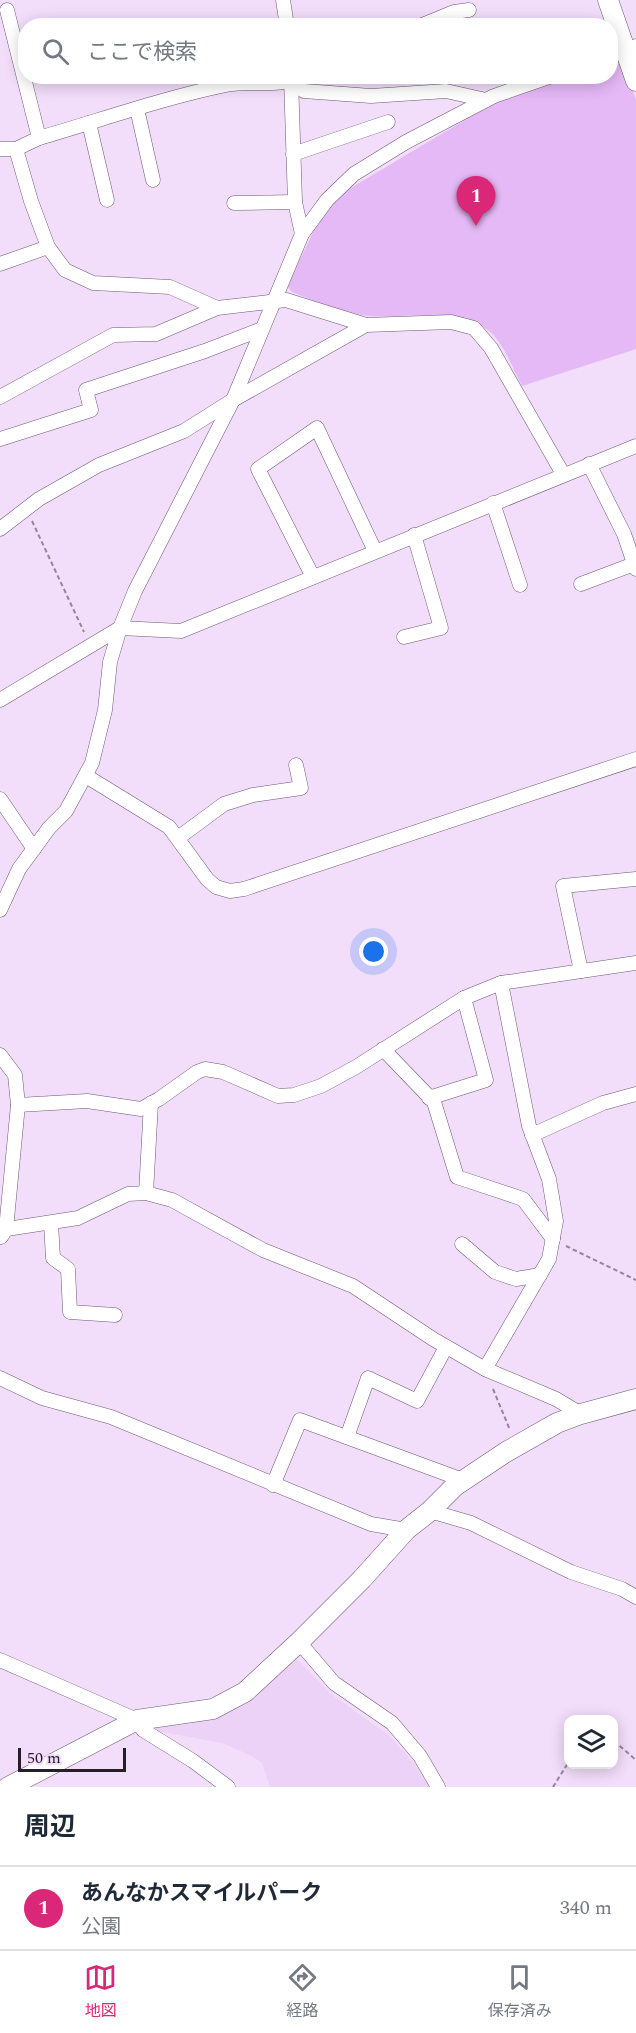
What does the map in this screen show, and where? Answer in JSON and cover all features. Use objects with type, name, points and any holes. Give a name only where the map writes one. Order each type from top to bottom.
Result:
[{"type":"street","points":[[283,0],[286,18]]},
{"type":"street","points":[[608,0],[614,18]]},
{"type":"street","points":[[7,10],[18,54]]},
{"type":"street","points":[[439,18],[454,12],[469,10]]},
{"type":"street","points":[[618,32],[636,81]]},
{"type":"street","points":[[26,84],[39,138]]},
{"type":"street","points":[[0,149],[16,149],[39,138],[206,89],[232,84]]},
{"type":"street","points":[[295,84],[293,154],[295,202],[302,234]]},
{"type":"street","points":[[299,84],[304,91],[371,96],[446,91],[486,100]]},
{"type":"street","points":[[0,909],[20,868],[49,828],[66,812],[92,763],[105,710],[110,662],[120,628],[135,591],[233,400],[302,234],[327,200],[354,174],[406,142],[486,100],[530,84]]},
{"type":"street","points":[[137,109],[153,180]]},
{"type":"street","points":[[293,154],[388,122]]},
{"type":"street","points":[[89,123],[107,200]]},
{"type":"street","points":[[16,149],[31,201],[48,247],[65,270],[93,283],[170,287],[217,308]]},
{"type":"street","points":[[234,203],[295,202]]},
{"type":"street","points":[[0,264],[48,247]]},
{"type":"street","points":[[0,398],[113,335],[156,334],[217,308],[286,300],[366,325],[451,322],[474,328],[491,348],[563,474]]},
{"type":"street","points":[[0,529],[39,499],[99,465],[184,431],[233,400],[366,325]]},
{"type":"street","points":[[0,439],[91,410],[86,390],[205,351],[262,329]]},
{"type":"street","points":[[313,577],[258,469],[317,428],[375,551]]},
{"type":"street","points":[[0,700],[120,628],[181,631],[636,446]]},
{"type":"street","points":[[581,584],[635,567],[624,534],[589,464]]},
{"type":"street","points":[[493,503],[520,585]]},
{"type":"street","points":[[404,637],[441,628],[414,535]]},
{"type":"street","points":[[86,776],[169,827],[207,879],[216,887],[230,891],[244,889],[636,759]]},
{"type":"street","points":[[178,838],[224,804],[253,795],[301,788],[296,765]]},
{"type":"street","points":[[0,799],[34,849]]},
{"type":"street","points":[[581,971],[563,886],[636,879]]},
{"type":"street","points":[[18,1105],[87,1101],[141,1109],[197,1071],[205,1069],[223,1072],[278,1096],[294,1095],[321,1086],[464,998],[501,983],[636,963]]},
{"type":"street","points":[[485,1369],[549,1259],[556,1221],[549,1179],[529,1126],[501,983]]},
{"type":"street","points":[[429,1098],[486,1080],[464,998]]},
{"type":"street","points":[[382,1049],[434,1102],[457,1177],[523,1199],[553,1239]]},
{"type":"street","points":[[0,1055],[15,1075],[18,1105],[2,1232],[78,1218],[128,1194],[146,1193],[172,1200],[263,1250],[353,1286],[446,1347],[485,1369],[556,1399],[581,1414]]},
{"type":"street","points":[[532,1135],[603,1103],[636,1094]]},
{"type":"street","points":[[146,1193],[151,1103]]},
{"type":"street","points":[[51,1223],[53,1258],[68,1269],[70,1312],[115,1315]]},
{"type":"street","points":[[462,1244],[495,1272],[516,1279],[540,1275]]},
{"type":"street","points":[[347,1437],[368,1378],[417,1401],[446,1347]]},
{"type":"street","points":[[0,1378],[42,1398],[111,1417],[371,1524],[406,1530]]},
{"type":"street","points":[[8,1787],[137,1720],[213,1709],[245,1692],[362,1579],[406,1530],[463,1480],[557,1423],[636,1399]]},
{"type":"street","points":[[273,1485],[300,1420],[463,1480]]},
{"type":"street","points":[[430,1510],[471,1523],[561,1567],[622,1589],[636,1597]]},
{"type":"street","points":[[299,1642],[334,1683],[392,1723],[420,1756],[438,1787]]},
{"type":"street","points":[[0,1660],[137,1720],[143,1730],[193,1761],[228,1787]]},
{"type":"path","points":[[26,508],[91,646]]},
{"type":"path","points":[[553,1239],[636,1281]]},
{"type":"path","points":[[485,1369],[517,1446]]},
{"type":"path","points":[[618,1744],[636,1760]]},
{"type":"path","points":[[554,1787],[564,1769]]},
{"type":"shaded area","points":[[621,57],[636,100],[636,349],[522,386],[497,339],[485,328],[471,321],[441,315],[362,315],[344,311],[292,292],[287,286],[322,214],[344,192],[470,117],[518,92],[542,84],[618,84],[618,58]]},
{"type":"shaded area","points":[[297,1659],[331,1694],[390,1736],[413,1762],[429,1787],[270,1787],[262,1763],[252,1756],[222,1743],[157,1731],[154,1725],[244,1702]]},
{"type":"place","name":"あんなかスマイルパーク","points":[[476,226]]}]
